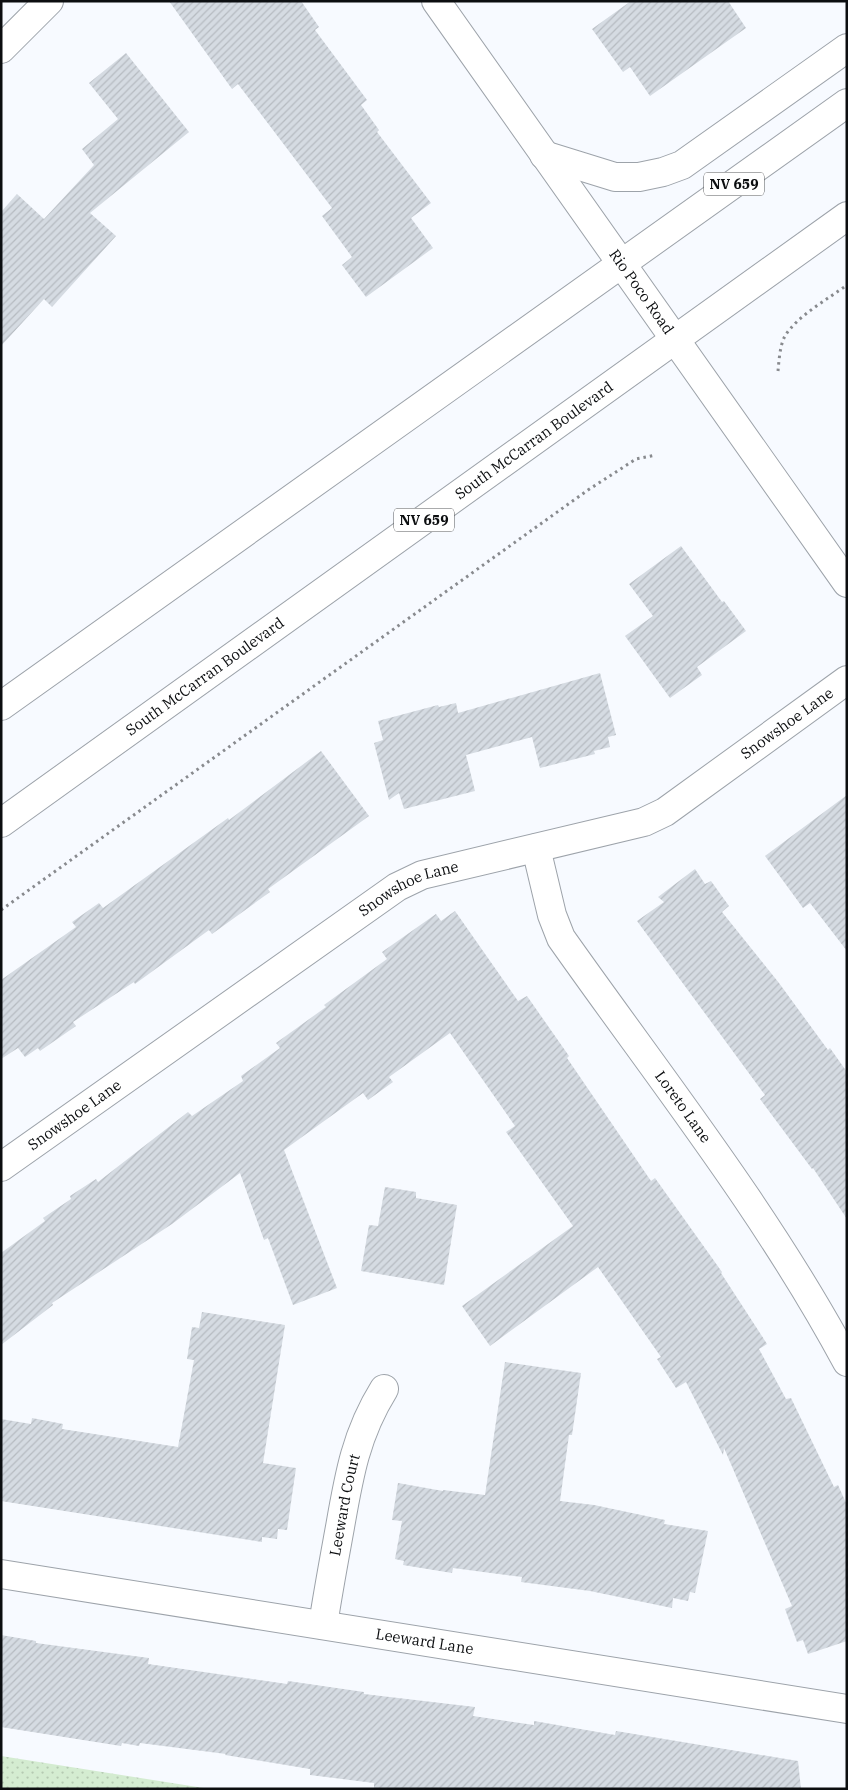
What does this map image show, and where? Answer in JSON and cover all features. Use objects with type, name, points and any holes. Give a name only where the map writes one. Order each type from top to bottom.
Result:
[{"type":"main road","points":[[1,49],[49,1]]},
{"type":"main road","name":"Rio Poco Road","points":[[436,1],[847,583]]},
{"type":"main road","points":[[544,155],[615,177],[639,177],[663,172],[682,164],[847,48]]},
{"type":"main road","name":"NV 659","points":[[1,706],[847,103]]},
{"type":"main road","name":"South McCarran Boulevard","points":[[1,823],[847,216]]},
{"type":"main road","name":"Snowshoe Lane","points":[[1,1167],[397,887],[422,875],[644,822],[665,812],[847,680]]},
{"type":"main road","name":"Loreto Lane","points":[[536,848],[552,915],[561,938],[673,1092],[787,1259],[847,1362]]},
{"type":"main road","name":"Leeward Court","points":[[323,1625],[350,1468],[371,1410],[384,1389]]},
{"type":"main road","name":"Leeward Lane","points":[[1,1574],[847,1708]]},
{"type":"path","points":[[778,371],[785,336],[805,314],[847,285]]},
{"type":"path","points":[[1,910],[588,490],[636,459],[656,455]]},
{"type":"green space","points":[[1,1756],[210,1789],[1,1789]]},
{"type":"building","points":[[169,1],[301,1],[319,27],[315,30],[367,100],[361,105],[379,130],[377,132],[431,203],[411,218],[433,248],[366,297],[342,265],[352,257],[322,216],[332,208],[238,84],[232,89]]},
{"type":"building","points":[[631,1],[728,1],[746,28],[650,96],[630,67],[623,72],[592,29]]},
{"type":"building","points":[[126,53],[189,132],[90,213],[116,236],[52,307],[44,299],[1,346],[1,212],[17,194],[44,219],[94,165],[82,149],[118,119],[89,83]]},
{"type":"building","points":[[681,546],[746,631],[697,667],[702,675],[670,698],[625,636],[653,616],[629,584]]},
{"type":"building","points":[[600,673],[616,735],[608,737],[610,747],[594,751],[595,754],[540,768],[532,737],[466,755],[475,791],[404,809],[399,793],[389,800],[374,743],[383,740],[378,721],[438,705],[439,707],[456,703],[458,713]]},
{"type":"building","points":[[321,751],[369,816],[268,889],[270,892],[212,934],[209,930],[135,984],[134,982],[73,1022],[76,1026],[40,1051],[38,1048],[25,1057],[18,1048],[1,1059],[1,980],[76,927],[72,922],[99,903],[103,908],[228,818],[229,820]]},
{"type":"building","points":[[847,795],[847,951],[810,903],[803,908],[765,856]]},
{"type":"building","points":[[695,869],[705,884],[711,881],[729,906],[722,912],[847,1072],[847,1219],[813,1168],[760,1099],[765,1095],[637,921],[664,902],[658,897]]},
{"type":"building","points":[[455,911],[518,1001],[527,996],[651,1181],[655,1178],[722,1272],[767,1344],[759,1349],[786,1399],[791,1398],[834,1487],[838,1485],[847,1505],[847,1641],[808,1654],[803,1640],[797,1642],[785,1609],[792,1606],[724,1448],[723,1455],[686,1382],[676,1388],[657,1359],[661,1357],[598,1267],[490,1346],[462,1306],[573,1226],[506,1132],[515,1126],[450,1033],[389,1077],[393,1082],[368,1100],[363,1093],[284,1150],[337,1288],[293,1305],[268,1238],[264,1240],[240,1173],[172,1224],[52,1303],[53,1305],[1,1345],[1,1253],[45,1221],[43,1218],[71,1199],[70,1196],[96,1179],[98,1182],[188,1112],[192,1116],[243,1081],[241,1076],[280,1048],[276,1043],[387,959],[382,952],[436,914],[441,921]]},
{"type":"building","points":[[385,1187],[416,1192],[416,1198],[457,1205],[444,1285],[361,1271],[369,1225],[378,1226]]},
{"type":"building","points":[[202,1312],[285,1325],[263,1463],[296,1468],[287,1530],[278,1529],[277,1539],[262,1537],[262,1542],[1,1501],[1,1419],[31,1424],[32,1418],[63,1424],[62,1429],[178,1447],[194,1360],[187,1359],[192,1327],[199,1328]]},
{"type":"building","points":[[505,1362],[581,1373],[572,1435],[569,1435],[560,1501],[594,1505],[665,1520],[664,1524],[708,1531],[695,1593],[690,1592],[688,1601],[673,1598],[672,1608],[590,1591],[521,1582],[522,1577],[453,1568],[452,1573],[403,1565],[404,1561],[395,1559],[402,1521],[392,1520],[398,1483],[443,1491],[485,1495]]},
{"type":"building","points":[[1,1635],[36,1641],[36,1643],[149,1658],[148,1664],[287,1684],[288,1681],[364,1692],[364,1694],[475,1707],[473,1716],[534,1725],[534,1721],[615,1735],[616,1731],[798,1761],[801,1789],[374,1789],[374,1783],[310,1775],[310,1769],[226,1754],[140,1743],[139,1746],[122,1743],[121,1746],[1,1727]]}]
